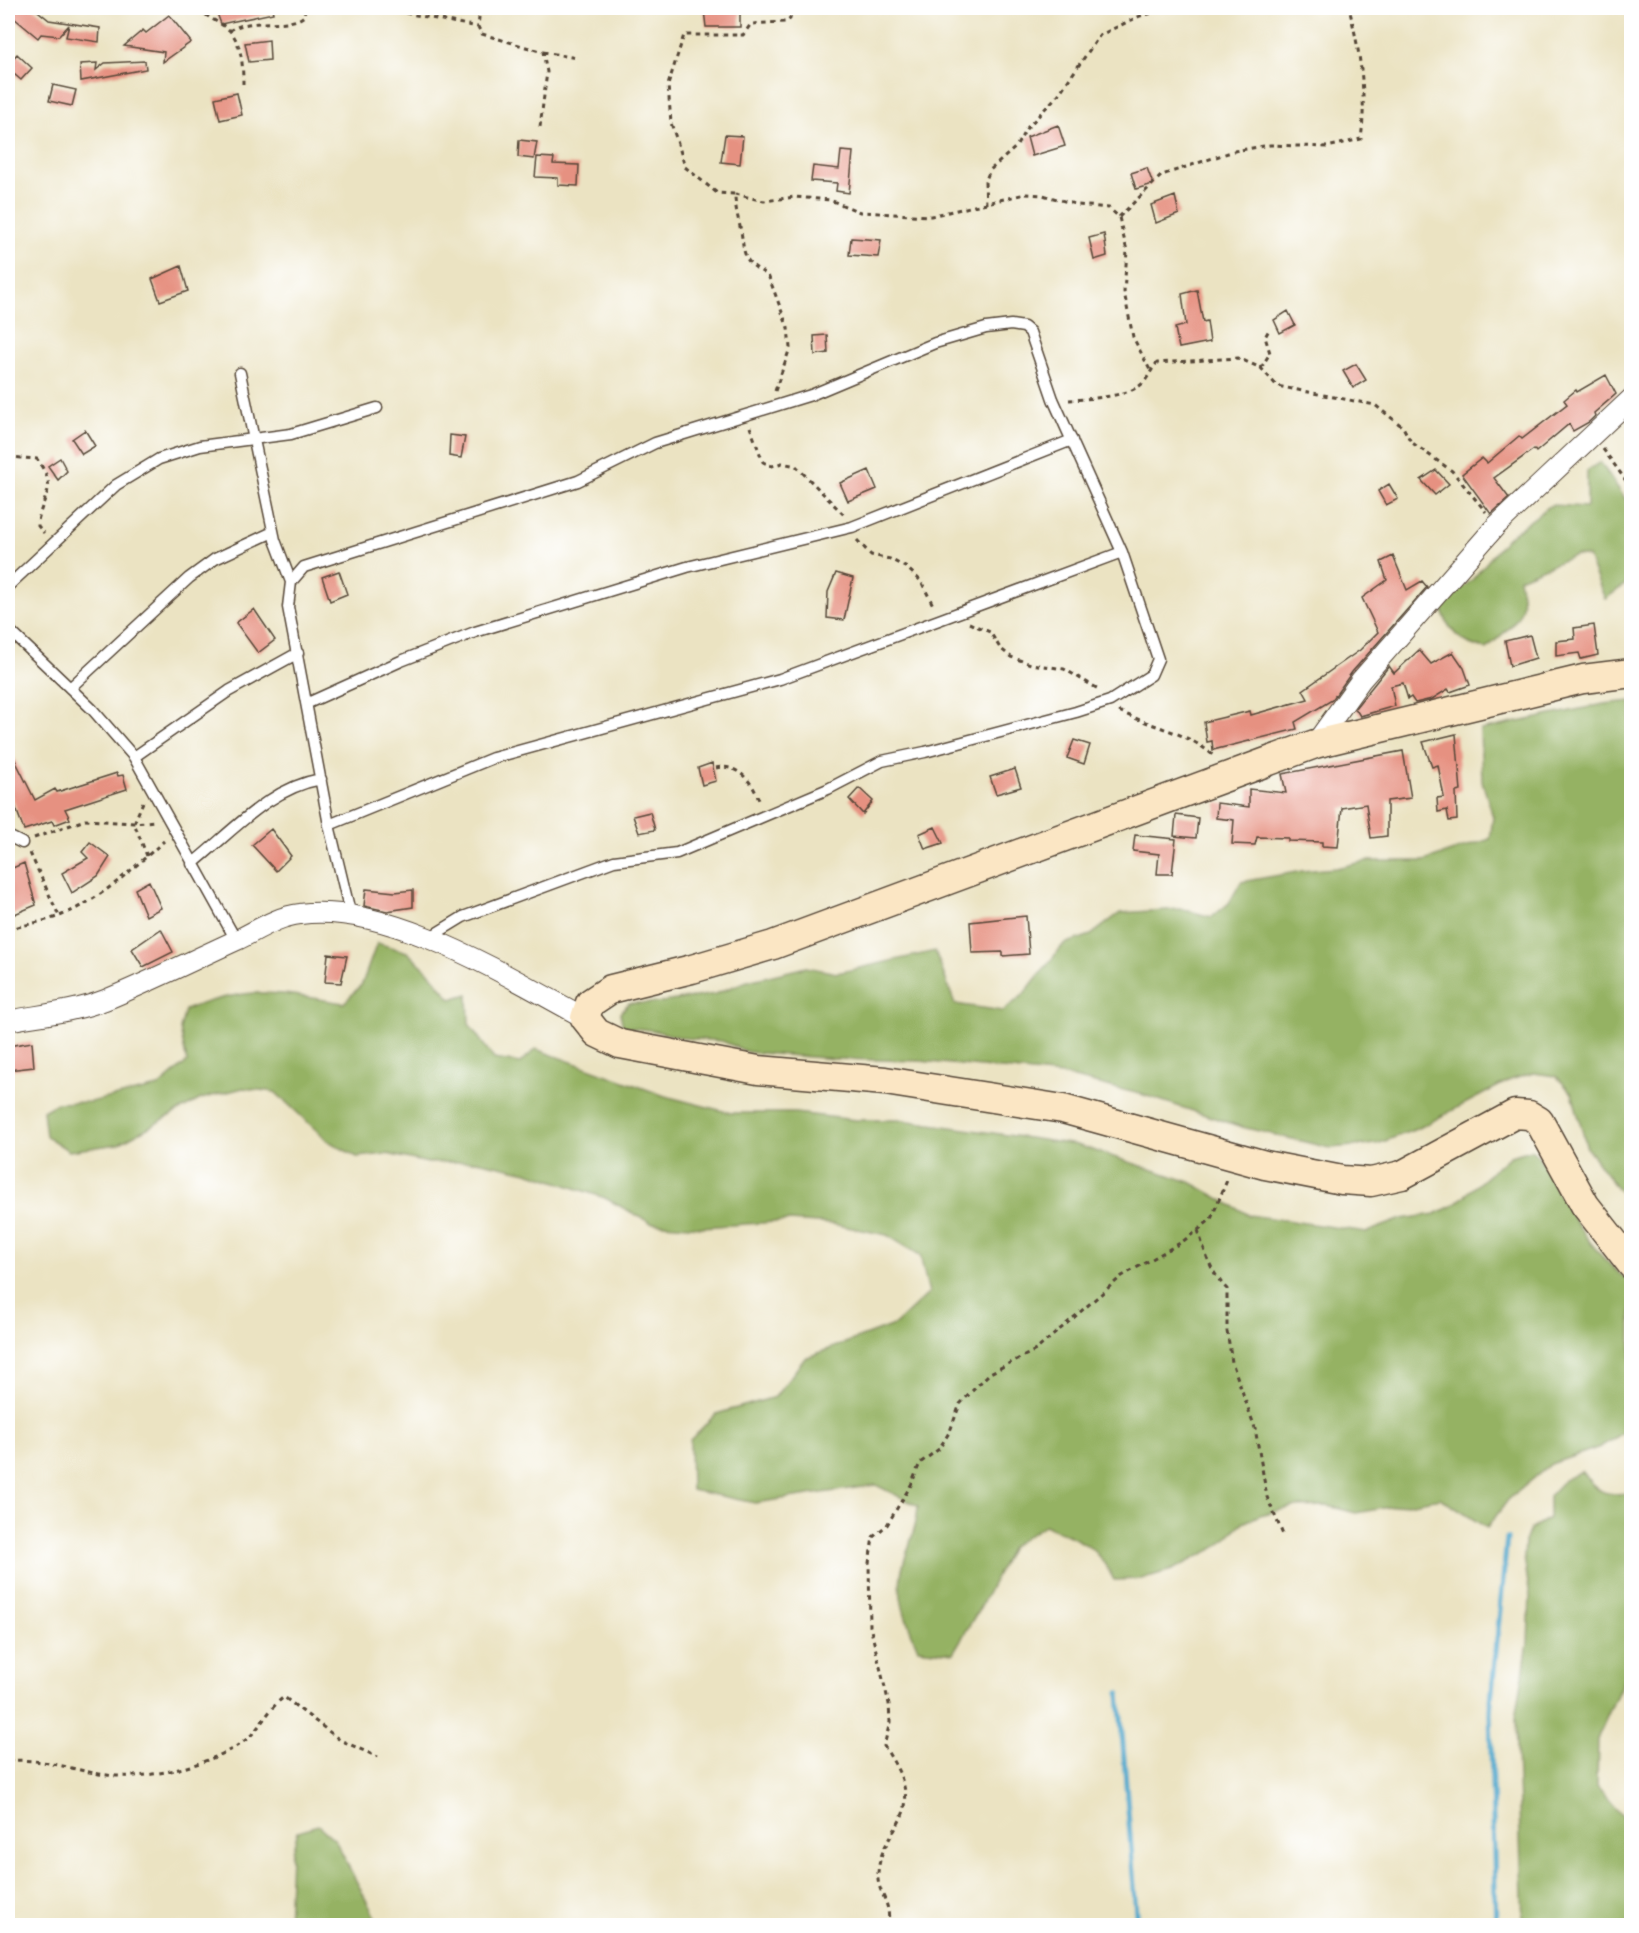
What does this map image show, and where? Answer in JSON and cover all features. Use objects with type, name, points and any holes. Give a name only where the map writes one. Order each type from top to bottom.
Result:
[{"type":"main road","points":[[1632,673],[1583,679],[1315,744],[773,945],[692,969],[611,989],[590,1003],[585,1018],[597,1033],[620,1044],[758,1070],[885,1081],[1063,1109],[1234,1157],[1342,1180],[1371,1182],[1402,1175],[1515,1114],[1529,1115],[1539,1121],[1585,1205],[1632,1265]]},
{"type":"street","points":[[1315,744],[1361,680],[1498,524],[1632,398]]},
{"type":"street","points":[[8,1021],[104,1000],[298,914],[351,916],[427,939],[460,952],[585,1018]]},
{"type":"lane","points":[[291,582],[304,567],[578,481],[655,443],[822,391],[935,343],[986,327],[1011,325],[1024,327],[1030,332],[1053,399],[1122,552],[1158,659],[1151,675],[1137,686],[1110,701],[1076,712],[926,752],[882,760],[828,789],[677,853],[614,861],[463,917],[427,939]]},
{"type":"lane","points":[[240,373],[252,440],[273,532],[291,582],[288,607],[308,703],[329,825],[351,916]]},
{"type":"lane","points":[[8,586],[116,485],[159,459],[200,446],[291,434],[377,408]]},
{"type":"lane","points":[[308,703],[401,661],[475,632],[687,567],[852,527],[1072,440]]},
{"type":"lane","points":[[70,688],[189,578],[214,559],[273,532]]},
{"type":"lane","points":[[329,825],[493,758],[780,679],[1122,552]]},
{"type":"lane","points":[[8,629],[70,688],[134,757],[236,940]]},
{"type":"lane","points":[[134,757],[229,692],[298,653]]},
{"type":"lane","points":[[192,864],[282,791],[300,783],[321,779]]},
{"type":"lane","points":[[8,836],[22,843]]},
{"type":"path","points":[[199,8],[211,21],[229,31],[241,57],[243,84]]},
{"type":"path","points":[[229,31],[237,26],[257,22],[297,21],[304,16],[305,8]]},
{"type":"path","points":[[379,8],[478,27]]},
{"type":"path","points":[[480,8],[478,27],[482,34],[543,52],[577,58]]},
{"type":"path","points":[[792,8],[790,19],[786,22],[751,24],[743,35],[684,35],[679,44],[668,85],[671,123],[685,167],[717,193],[735,194],[764,201],[795,197],[830,200],[860,212],[931,216],[1025,194],[1043,195],[1065,203],[1109,208],[1119,217],[1127,251],[1124,292],[1133,337],[1150,370]]},
{"type":"path","points":[[986,204],[985,182],[990,170],[1017,147],[1026,129],[1058,95],[1100,35],[1140,16],[1173,8]]},
{"type":"path","points":[[1119,217],[1162,175],[1234,151],[1270,145],[1327,147],[1361,139],[1365,110],[1363,81],[1349,9],[1365,8]]},
{"type":"path","points":[[540,127],[547,72],[543,52]]},
{"type":"path","points":[[735,194],[735,211],[741,231],[742,252],[753,267],[768,275],[788,327],[790,348],[782,365],[776,390],[761,403],[758,411]]},
{"type":"path","points":[[1261,368],[1270,353],[1265,337],[1270,328]]},
{"type":"path","points":[[1053,399],[1092,399],[1132,389],[1143,382],[1157,363],[1238,358],[1261,368],[1277,387],[1375,405],[1403,427],[1411,442],[1452,471],[1498,524]]},
{"type":"path","points":[[1592,435],[1632,489]]},
{"type":"path","points":[[8,457],[27,456],[37,459],[48,476],[50,490],[41,507],[38,526],[54,541]]},
{"type":"path","points":[[716,768],[731,768],[750,782],[763,816]]},
{"type":"path","points":[[147,856],[134,823],[139,808],[152,788]]},
{"type":"path","points":[[59,916],[39,869],[22,843],[85,820],[134,823],[169,819]]},
{"type":"path","points":[[8,930],[59,916],[105,892],[175,831]]},
{"type":"path","points":[[888,1926],[889,1906],[880,1890],[879,1861],[890,1834],[905,1809],[906,1796],[898,1769],[884,1746],[890,1722],[889,1704],[870,1626],[869,1563],[873,1537],[887,1525],[898,1509],[920,1463],[939,1449],[950,1431],[960,1404],[990,1373],[1036,1350],[1122,1276],[1182,1242],[1211,1219],[1223,1194],[1234,1157]]},
{"type":"path","points":[[1198,1230],[1208,1264],[1217,1279],[1227,1289],[1227,1331],[1232,1362],[1255,1428],[1267,1497],[1284,1537]]},
{"type":"path","points":[[8,1761],[41,1761],[108,1776],[145,1776],[179,1770],[247,1739],[284,1697],[340,1740],[378,1757]]},
{"type":"green space","points":[[1600,462],[1631,507],[1631,580],[1605,599],[1588,557],[1576,555],[1519,578],[1523,599],[1520,612],[1513,624],[1487,649],[1463,640],[1451,629],[1443,614],[1441,604],[1472,580],[1507,538],[1551,505],[1587,507],[1587,471]]},
{"type":"green space","points":[[1631,701],[1631,1207],[1587,1148],[1572,1093],[1556,1076],[1534,1073],[1510,1080],[1419,1128],[1377,1144],[1330,1148],[1242,1127],[1144,1095],[1062,1075],[920,1061],[836,1059],[748,1052],[722,1041],[684,1038],[651,1030],[623,1027],[620,1013],[629,1003],[656,1003],[715,994],[744,982],[806,967],[837,973],[935,951],[955,1004],[1003,1011],[1022,996],[1064,944],[1091,935],[1120,913],[1181,909],[1212,917],[1229,903],[1241,882],[1302,871],[1336,868],[1367,861],[1424,861],[1490,839],[1493,817],[1482,781],[1480,730],[1604,704]]},
{"type":"green space","points":[[377,943],[407,952],[427,970],[451,999],[468,994],[469,1024],[494,1059],[520,1063],[536,1049],[665,1096],[731,1113],[795,1113],[856,1120],[902,1120],[1077,1145],[1190,1182],[1249,1215],[1367,1232],[1402,1219],[1435,1214],[1454,1205],[1510,1156],[1531,1150],[1545,1166],[1560,1197],[1591,1244],[1631,1283],[1631,1428],[1600,1447],[1551,1464],[1508,1500],[1487,1528],[1440,1498],[1356,1513],[1328,1506],[1293,1507],[1260,1515],[1241,1524],[1217,1547],[1172,1570],[1141,1579],[1114,1580],[1093,1550],[1077,1539],[1044,1525],[1011,1547],[981,1606],[953,1653],[918,1649],[905,1613],[900,1585],[918,1506],[876,1485],[755,1503],[691,1490],[690,1440],[716,1414],[775,1397],[805,1358],[896,1324],[929,1293],[920,1255],[887,1235],[832,1224],[789,1221],[702,1227],[651,1223],[605,1198],[527,1172],[477,1161],[428,1163],[387,1154],[357,1157],[328,1141],[275,1092],[243,1088],[201,1099],[118,1144],[69,1151],[46,1136],[43,1111],[57,1103],[90,1102],[158,1087],[187,1062],[180,1029],[185,1010],[228,997],[264,993],[344,1003],[362,984]]},
{"type":"green space","points":[[1581,1471],[1592,1484],[1602,1491],[1614,1494],[1631,1493],[1631,1647],[1627,1672],[1598,1737],[1597,1787],[1631,1826],[1631,1925],[1523,1925],[1516,1719],[1528,1643],[1530,1596],[1524,1558],[1525,1542],[1530,1529],[1549,1518],[1549,1496],[1564,1480]]},
{"type":"green space","points":[[318,1825],[335,1840],[379,1925],[288,1925],[291,1855],[298,1831]]},
{"type":"building","points":[[8,8],[34,8],[49,20],[100,28],[99,42],[66,37],[69,25],[59,36],[41,34],[38,38],[8,13]]},
{"type":"building","points":[[215,8],[272,8],[273,13],[221,24]]},
{"type":"building","points":[[704,10],[740,11],[740,27],[706,27]]},
{"type":"building","points":[[169,15],[191,42],[163,62],[164,52],[124,46],[143,30],[146,33]]},
{"type":"building","points":[[269,40],[270,60],[249,62],[245,43]]},
{"type":"building","points":[[17,54],[32,68],[21,80],[8,69],[8,64]]},
{"type":"building","points":[[145,61],[146,69],[81,81],[80,64],[97,63],[96,70],[105,63]]},
{"type":"building","points":[[53,85],[76,90],[72,106],[49,101]]},
{"type":"building","points":[[237,93],[242,115],[220,120],[215,98]]},
{"type":"building","points":[[1058,125],[1065,146],[1032,156],[1027,137]]},
{"type":"building","points":[[725,135],[743,136],[740,164],[721,162]]},
{"type":"building","points":[[519,140],[537,142],[534,159],[518,157]]},
{"type":"building","points":[[841,151],[853,152],[849,193],[836,191],[837,183],[811,181],[813,166],[839,169]]},
{"type":"building","points":[[537,157],[554,158],[553,164],[579,165],[578,186],[558,185],[558,178],[535,177]]},
{"type":"building","points":[[1147,168],[1153,184],[1136,189],[1131,173]]},
{"type":"building","points":[[1175,196],[1179,214],[1156,223],[1151,205]]},
{"type":"building","points":[[1104,234],[1107,256],[1094,260],[1089,238]]},
{"type":"building","points":[[851,238],[881,240],[878,257],[849,255]]},
{"type":"building","points":[[181,266],[188,291],[160,301],[152,279]]},
{"type":"building","points":[[1197,290],[1203,322],[1207,321],[1210,342],[1179,348],[1175,328],[1186,325],[1182,294]]},
{"type":"building","points":[[1288,311],[1295,325],[1280,333],[1274,320]]},
{"type":"building","points":[[827,335],[828,353],[815,355],[814,336]]},
{"type":"building","points":[[1356,364],[1366,380],[1353,388],[1343,371]]},
{"type":"building","points":[[1606,375],[1616,394],[1594,413],[1595,416],[1589,422],[1573,431],[1569,424],[1536,452],[1534,449],[1494,478],[1509,498],[1491,514],[1462,474],[1482,458],[1487,463],[1519,436],[1522,439],[1567,404],[1564,400],[1576,390],[1577,392]]},
{"type":"building","points":[[85,430],[95,446],[82,454],[72,439]]},
{"type":"building","points":[[450,435],[465,437],[461,458],[449,456]]},
{"type":"building","points":[[60,458],[67,471],[58,480],[48,466]]},
{"type":"building","points":[[869,470],[877,489],[848,501],[840,483]]},
{"type":"building","points":[[1436,470],[1449,484],[1435,495],[1421,480]]},
{"type":"building","points":[[1389,484],[1398,499],[1386,505],[1378,491]]},
{"type":"building","points":[[1393,556],[1407,590],[1422,581],[1427,587],[1352,672],[1332,700],[1295,722],[1297,729],[1213,750],[1212,741],[1207,742],[1204,722],[1250,711],[1251,715],[1308,699],[1303,690],[1360,650],[1378,632],[1362,598],[1387,580],[1381,562]]},
{"type":"building","points":[[339,571],[347,594],[330,601],[322,577]]},
{"type":"building","points":[[836,573],[853,578],[844,620],[827,618],[828,592]]},
{"type":"building","points":[[254,609],[275,640],[258,653],[236,623]]},
{"type":"building","points":[[1594,625],[1598,655],[1581,659],[1579,653],[1556,656],[1556,641],[1575,639],[1574,628]]},
{"type":"building","points":[[1530,635],[1536,658],[1510,666],[1505,641]]},
{"type":"building","points":[[1419,650],[1431,664],[1453,652],[1464,668],[1470,685],[1450,692],[1448,689],[1432,699],[1415,703],[1411,697],[1408,699],[1403,683],[1391,686],[1395,706],[1360,716],[1355,708],[1389,666],[1394,673]]},
{"type":"building","points":[[1456,734],[1461,791],[1456,792],[1457,820],[1449,821],[1447,810],[1438,812],[1437,798],[1444,797],[1438,765],[1432,767],[1423,742]]},
{"type":"building","points":[[1074,740],[1090,745],[1084,764],[1067,758]]},
{"type":"building","points":[[8,746],[35,800],[55,789],[57,792],[117,773],[118,776],[123,775],[127,789],[65,809],[70,819],[54,825],[52,821],[24,830],[8,787]]},
{"type":"building","points":[[1403,751],[1411,798],[1387,801],[1387,836],[1371,838],[1366,804],[1342,808],[1338,847],[1322,846],[1322,842],[1257,837],[1255,845],[1232,844],[1234,820],[1216,818],[1217,803],[1249,807],[1249,789],[1286,793],[1282,774]]},
{"type":"building","points":[[712,763],[716,781],[702,785],[698,768]]},
{"type":"building","points":[[1015,769],[1021,787],[996,794],[990,777]]},
{"type":"building","points":[[859,788],[873,801],[863,814],[849,799]]},
{"type":"building","points":[[650,812],[655,830],[639,833],[633,816]]},
{"type":"building","points":[[1176,815],[1198,818],[1196,838],[1174,836]]},
{"type":"building","points":[[935,827],[943,843],[925,849],[919,834]]},
{"type":"building","points":[[271,829],[291,856],[276,871],[252,845]]},
{"type":"building","points":[[1135,835],[1176,839],[1172,874],[1157,874],[1159,854],[1133,851]]},
{"type":"building","points":[[90,842],[110,857],[98,876],[72,893],[62,873],[88,858],[82,852]]},
{"type":"building","points":[[24,863],[36,905],[10,916],[8,870]]},
{"type":"building","points":[[149,881],[161,908],[146,916],[135,889]]},
{"type":"building","points":[[366,889],[395,892],[413,890],[413,907],[387,911],[364,906]]},
{"type":"building","points":[[1026,916],[1029,954],[1003,956],[1003,952],[972,953],[970,922]]},
{"type":"building","points":[[161,929],[173,952],[143,967],[132,949]]},
{"type":"building","points":[[328,954],[347,956],[341,983],[325,982]]},
{"type":"building","points":[[32,1042],[34,1067],[8,1070],[8,1046]]},
{"type":"waterway","points":[[1496,1926],[1490,1712],[1507,1538]]},
{"type":"waterway","points":[[1119,1693],[1137,1926]]}]
